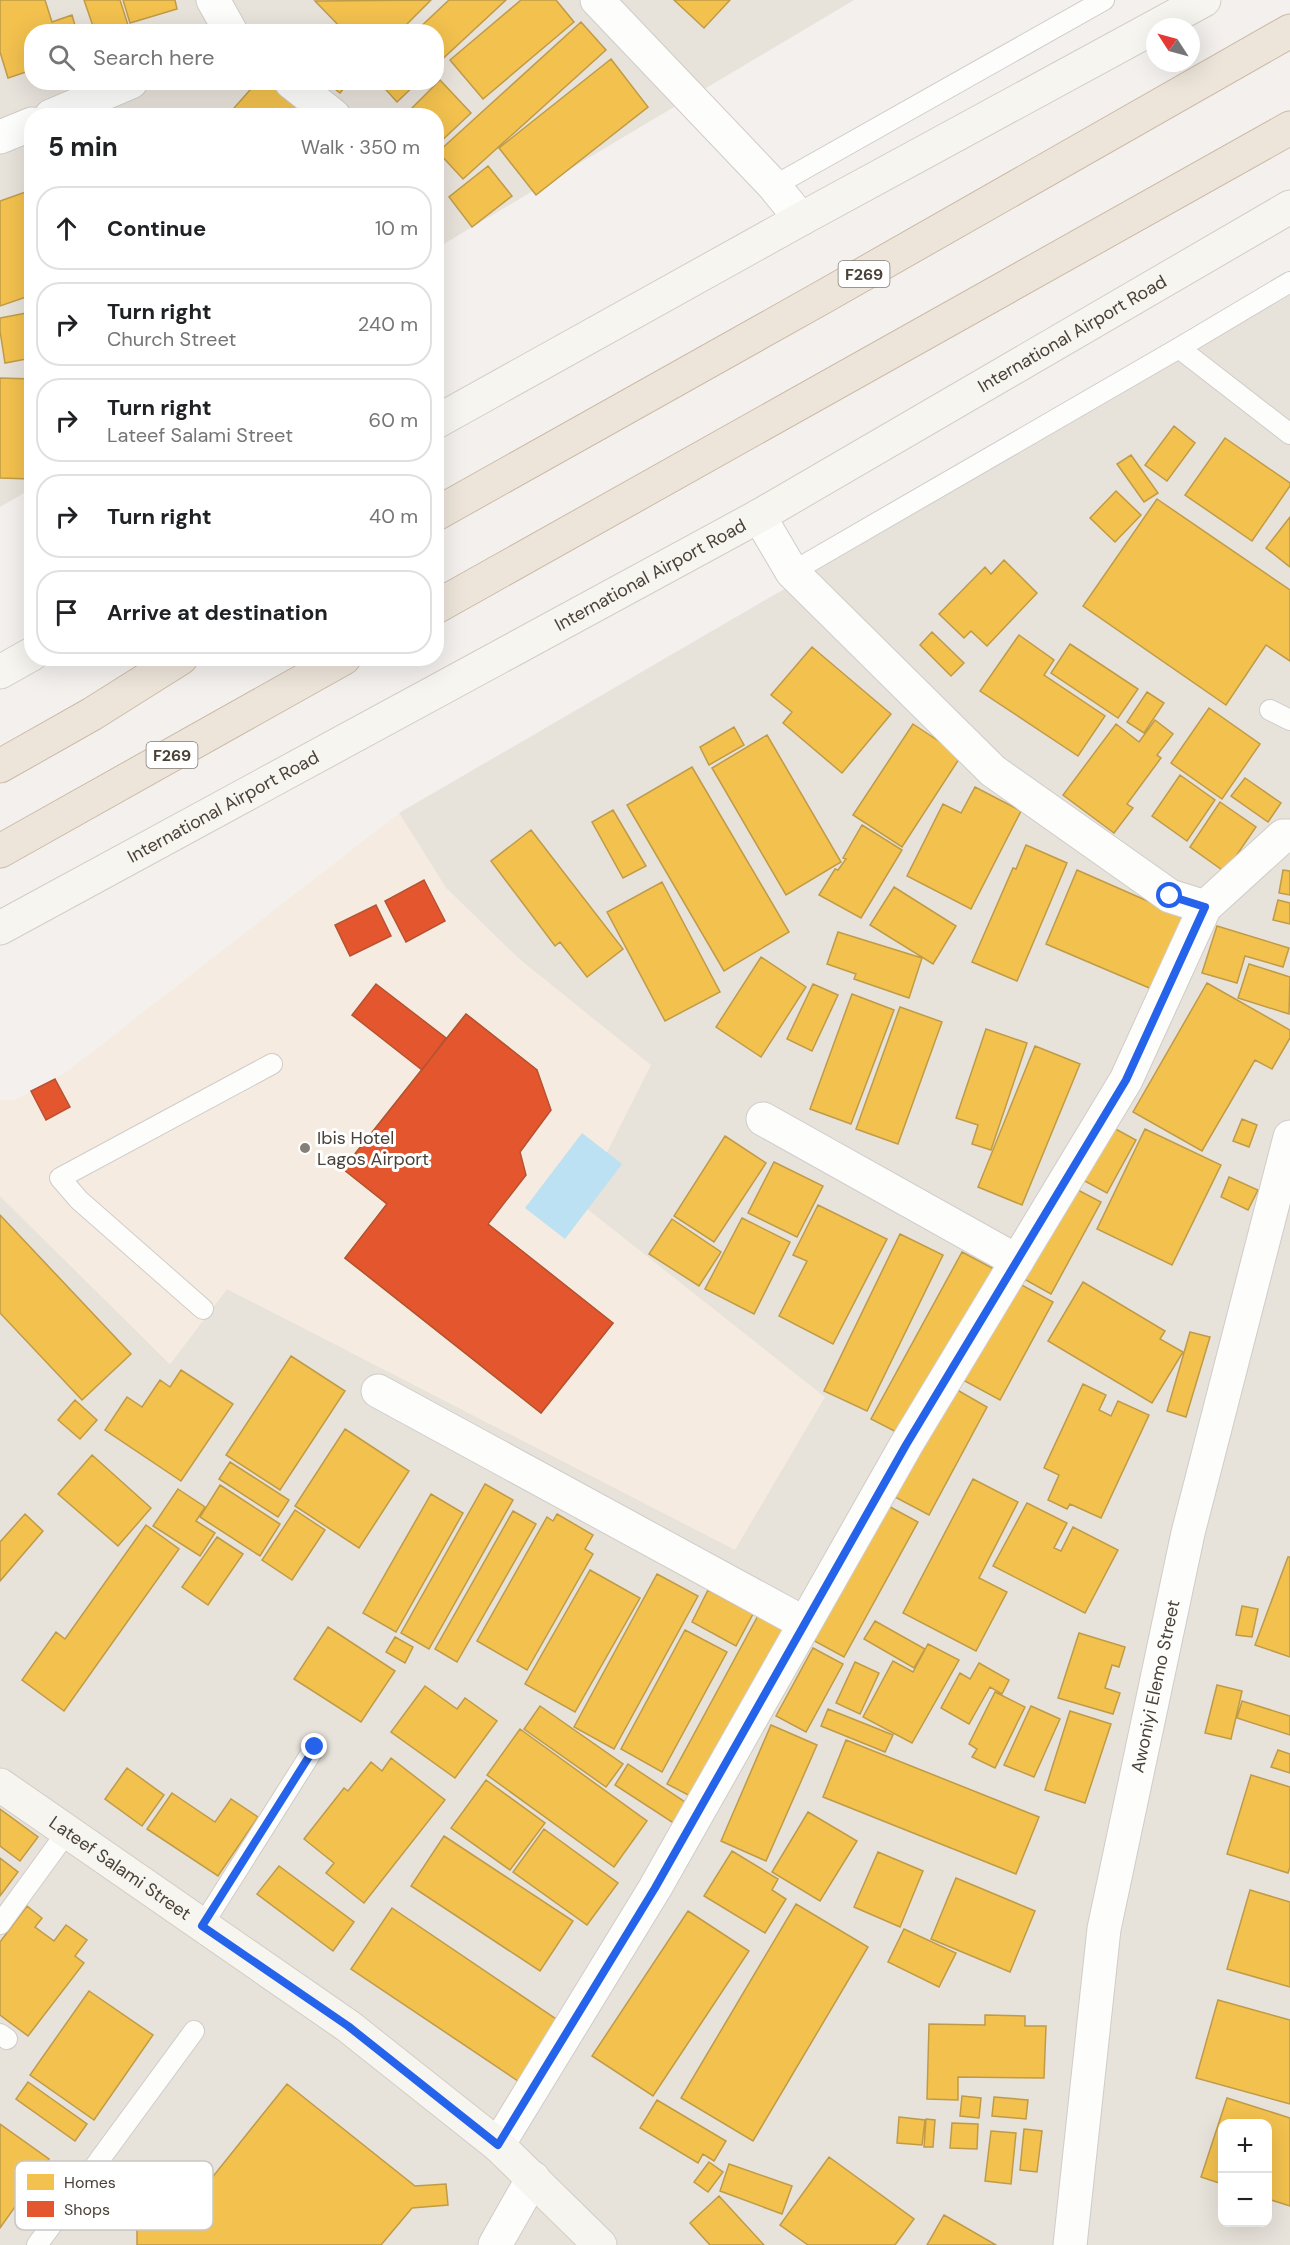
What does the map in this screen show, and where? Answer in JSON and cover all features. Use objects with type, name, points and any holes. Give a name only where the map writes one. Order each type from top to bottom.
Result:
[{"type":"highway","name":"F269","points":[[444,510],[1290,31]]},
{"type":"highway","points":[[444,603],[1290,128]]},
{"type":"highway","points":[[0,766],[92,714],[168,666]]},
{"type":"highway","name":"F269","points":[[0,851],[330,666]]},
{"type":"main road","points":[[444,418],[801,219],[1204,0]]},
{"type":"main road","name":"International Airport Road","points":[[0,928],[759,516],[1290,207]]},
{"type":"main road","points":[[0,672],[24,658]]},
{"type":"main road","name":"Lateef Salami Street","points":[[0,1785],[348,2026],[498,2145],[600,2245]]},
{"type":"street","points":[[213,0],[226,24]]},
{"type":"street","points":[[597,0],[774,186],[801,219]]},
{"type":"street","points":[[70,108],[112,90]]},
{"type":"street","points":[[301,90],[324,108]]},
{"type":"street","points":[[0,137],[24,127]]},
{"type":"street","points":[[759,516],[792,572],[993,771],[1170,896],[1205,907]]},
{"type":"street","points":[[498,2145],[655,1888],[906,1445],[1126,1080],[1205,907],[1283,836],[1290,836]]},
{"type":"street","points":[[763,1119],[1017,1261]]},
{"type":"street","name":"Awoniyi Elemo Street","points":[[1070,2245],[1104,1929],[1188,1533],[1290,1137]]},
{"type":"street","points":[[378,1391],[804,1623]]},
{"type":"street","points":[[495,2245],[533,2178]]},
{"type":"lane","points":[[774,186],[1104,0]]},
{"type":"lane","points":[[792,572],[1290,282]]},
{"type":"lane","points":[[1179,348],[1290,434]]},
{"type":"lane","points":[[1270,710],[1290,720]]},
{"type":"lane","points":[[203,1309],[79,1200],[60,1178],[272,1064]]},
{"type":"lane","points":[[202,1926],[315,1747]]},
{"type":"lane","points":[[0,1924],[67,1832]]},
{"type":"lane","points":[[99,2161],[194,2031]]},
{"type":"lane","points":[[37,2245],[48,2230]]},
{"type":"shaded area","points":[[0,0],[854,0],[444,244],[444,108],[24,108],[24,493],[0,507]]},
{"type":"shaded area","points":[[1290,295],[1290,2245],[0,2245],[0,1196],[170,1364],[227,1289],[318,1335],[581,1204],[517,957],[446,888],[399,813]]},
{"type":"shaded area","name":"Ibis Hotel Lagos Airport","points":[[399,813],[446,888],[517,957],[651,1065],[581,1204],[825,1397],[735,1550],[227,1289],[170,1364],[0,1196],[0,1100],[15,1100],[65,1073]]},
{"type":"water","points":[[582,1133],[622,1164],[565,1239],[525,1208]]},
{"type":"building: Homes","points":[[0,0],[45,0],[52,22],[72,15],[75,24],[24,24],[24,73],[8,78],[0,52]]},
{"type":"building: Homes","points":[[84,0],[120,0],[128,24],[92,24]]},
{"type":"building: Homes","points":[[123,0],[175,0],[177,9],[130,23]]},
{"type":"building: Homes","points":[[431,0],[407,24],[337,24],[315,1]]},
{"type":"building: Homes","points":[[449,0],[506,0],[444,58],[444,24],[424,24]]},
{"type":"building: Homes","points":[[521,0],[556,0],[574,22],[483,99],[450,60]]},
{"type":"building: Homes","points":[[674,0],[730,0],[704,28]]},
{"type":"building: Homes","points":[[581,22],[606,50],[463,179],[444,158],[444,147]]},
{"type":"building: Homes","points":[[611,59],[648,107],[536,195],[499,148]]},
{"type":"building: Homes","points":[[444,84],[471,113],[444,138],[444,108],[412,108],[430,90],[444,90]]},
{"type":"building: Homes","points":[[250,90],[280,90],[300,108],[234,108]]},
{"type":"building: Homes","points":[[386,90],[410,90],[397,102]]},
{"type":"building: Homes","points":[[488,166],[512,196],[472,227],[449,197]]},
{"type":"building: Homes","points":[[24,192],[24,298],[0,306],[0,201]]},
{"type":"building: Homes","points":[[24,314],[24,359],[5,363],[0,318]]},
{"type":"building: Homes","points":[[0,378],[24,379],[24,479],[0,478]]},
{"type":"building: Homes","points":[[1174,426],[1195,443],[1167,481],[1145,465]]},
{"type":"building: Homes","points":[[1225,438],[1290,483],[1252,541],[1185,495]]},
{"type":"building: Homes","points":[[1131,455],[1158,493],[1144,502],[1117,464]]},
{"type":"building: Homes","points":[[1116,491],[1141,515],[1115,542],[1090,518]]},
{"type":"building: Homes","points":[[1157,499],[1290,590],[1290,661],[1266,645],[1226,705],[1083,606]]},
{"type":"building: Homes","points":[[1290,517],[1290,567],[1266,548]]},
{"type":"building: Homes","points":[[1004,560],[1037,593],[987,646],[971,631],[964,638],[939,614],[985,567],[991,574]]},
{"type":"building: Homes","points":[[932,632],[964,663],[951,676],[920,645]]},
{"type":"building: Homes","points":[[1019,635],[1054,660],[1044,675],[1105,716],[1078,756],[980,691]]},
{"type":"building: Homes","points":[[1070,644],[1138,689],[1118,718],[1051,673]]},
{"type":"building: Homes","points":[[812,647],[891,714],[842,773],[783,723],[792,712],[771,695]]},
{"type":"building: Homes","points":[[1147,692],[1164,703],[1144,733],[1127,722]]},
{"type":"building: Homes","points":[[1209,708],[1260,744],[1222,799],[1171,763]]},
{"type":"building: Homes","points":[[1155,720],[1173,734],[1157,755],[1161,758],[1127,804],[1133,808],[1114,833],[1063,795],[1116,724],[1139,742]]},
{"type":"building: Homes","points":[[913,724],[961,756],[902,847],[853,815]]},
{"type":"building: Homes","points":[[734,727],[744,745],[709,765],[700,747]]},
{"type":"building: Homes","points":[[767,735],[841,862],[786,895],[712,768]]},
{"type":"building: Homes","points":[[692,767],[789,932],[724,971],[627,805]]},
{"type":"building: Homes","points":[[1180,775],[1215,800],[1187,841],[1152,816]]},
{"type":"building: Homes","points":[[1245,778],[1281,803],[1268,822],[1231,796]]},
{"type":"building: Homes","points":[[975,787],[1021,811],[971,909],[907,876],[943,804],[961,813]]},
{"type":"building: Homes","points":[[1220,802],[1256,827],[1225,872],[1190,847]]},
{"type":"building: Homes","points":[[613,810],[646,866],[623,878],[592,822]]},
{"type":"building: Homes","points":[[862,825],[902,850],[861,918],[819,895],[835,869],[838,870],[846,859],[843,858]]},
{"type":"building: Homes","points":[[531,830],[623,949],[587,977],[560,942],[555,946],[491,861]]},
{"type":"building: Homes","points":[[1026,845],[1067,863],[1017,981],[972,962],[1013,868],[1016,869]]},
{"type":"building: Homes","points":[[1077,870],[1193,921],[1161,993],[1046,944]]},
{"type":"building: Homes","points":[[1283,870],[1290,871],[1290,895],[1279,893]]},
{"type":"building: Homes","points":[[662,882],[720,992],[665,1021],[607,912]]},
{"type":"building: Homes","points":[[894,887],[956,926],[933,964],[870,925]]},
{"type":"building: Homes","points":[[1278,900],[1290,903],[1290,924],[1273,920]]},
{"type":"building: Homes","points":[[1217,926],[1289,948],[1283,967],[1245,956],[1237,983],[1202,973]]},
{"type":"building: Homes","points":[[838,932],[922,958],[909,998],[854,979],[856,974],[827,964]]},
{"type":"building: Homes","points":[[761,957],[806,987],[761,1057],[716,1027]]},
{"type":"building: Homes","points":[[1249,964],[1290,977],[1289,1014],[1238,998]]},
{"type":"building: Homes","points":[[1207,983],[1290,1030],[1290,1038],[1272,1069],[1255,1060],[1202,1151],[1133,1112]]},
{"type":"building: Homes","points":[[813,984],[838,995],[812,1051],[787,1039]]},
{"type":"building: Homes","points":[[852,994],[894,1010],[851,1124],[810,1109]]},
{"type":"building: Homes","points":[[900,1007],[942,1022],[898,1144],[856,1129]]},
{"type":"building: Homes","points":[[466,1014],[537,1070],[443,1189],[613,1323],[541,1413],[345,1258],[387,1204],[343,1169]]},
{"type":"building: Homes","points":[[986,1029],[1027,1043],[991,1150],[972,1144],[978,1125],[956,1118]]},
{"type":"building: Homes","points":[[1035,1046],[1080,1064],[1022,1205],[978,1187]]},
{"type":"building: Homes","points":[[1242,1119],[1257,1125],[1249,1147],[1233,1141]]},
{"type":"building: Homes","points":[[1110,1126],[1136,1140],[1107,1193],[1081,1179]]},
{"type":"building: Homes","points":[[1145,1129],[1221,1165],[1172,1265],[1097,1229]]},
{"type":"building: Homes","points":[[725,1136],[766,1163],[714,1242],[674,1216]]},
{"type":"building: Homes","points":[[774,1162],[823,1186],[797,1237],[748,1213]]},
{"type":"building: Homes","points":[[1229,1177],[1258,1190],[1248,1210],[1221,1197]]},
{"type":"building: Homes","points":[[1074,1188],[1101,1202],[1051,1294],[1024,1279]]},
{"type":"building: Homes","points":[[818,1205],[887,1239],[833,1344],[779,1316],[807,1261],[793,1255]]},
{"type":"building: Homes","points":[[0,1215],[131,1354],[82,1400],[0,1313]]},
{"type":"building: Homes","points":[[742,1218],[790,1242],[754,1314],[705,1289]]},
{"type":"building: Homes","points":[[672,1219],[721,1252],[699,1286],[649,1254]]},
{"type":"building: Homes","points":[[900,1234],[943,1255],[867,1411],[824,1391]]},
{"type":"building: Homes","points":[[962,1252],[994,1269],[904,1436],[871,1419]]},
{"type":"building: Homes","points":[[1016,1282],[1053,1302],[1000,1400],[963,1380]]},
{"type":"building: Homes","points":[[1083,1282],[1165,1331],[1160,1339],[1183,1352],[1152,1403],[1048,1341]]},
{"type":"building: Homes","points":[[1190,1332],[1210,1337],[1186,1417],[1167,1411]]},
{"type":"building: Homes","points":[[291,1356],[345,1391],[280,1490],[226,1455]]},
{"type":"building: Homes","points":[[181,1370],[233,1404],[181,1481],[105,1430],[127,1397],[142,1407],[160,1380],[170,1387]]},
{"type":"building: Homes","points":[[1083,1384],[1106,1395],[1099,1410],[1111,1416],[1118,1401],[1149,1415],[1101,1518],[1070,1504],[1067,1509],[1048,1500],[1059,1475],[1044,1468]]},
{"type":"building: Homes","points":[[952,1387],[987,1407],[929,1515],[893,1496]]},
{"type":"building: Homes","points":[[75,1400],[97,1420],[80,1439],[58,1420]]},
{"type":"building: Homes","points":[[345,1429],[409,1471],[359,1548],[295,1506]]},
{"type":"building: Homes","points":[[92,1455],[151,1508],[118,1546],[58,1494]]},
{"type":"building: Homes","points":[[230,1462],[289,1500],[278,1517],[219,1479]]},
{"type":"building: Homes","points":[[973,1479],[1018,1502],[979,1578],[1007,1592],[976,1651],[903,1613]]},
{"type":"building: Homes","points":[[485,1484],[513,1500],[429,1649],[401,1633]]},
{"type":"building: Homes","points":[[220,1485],[280,1524],[260,1556],[200,1517]]},
{"type":"building: Homes","points":[[178,1489],[205,1507],[196,1521],[215,1533],[200,1556],[153,1526]]},
{"type":"building: Homes","points":[[431,1494],[463,1513],[396,1632],[363,1613]]},
{"type":"building: Homes","points":[[881,1502],[918,1522],[844,1657],[809,1638]]},
{"type":"building: Homes","points":[[1027,1503],[1067,1523],[1054,1548],[1061,1551],[1073,1527],[1118,1550],[1085,1613],[993,1566]]},
{"type":"building: Homes","points":[[295,1510],[325,1530],[292,1580],[262,1560]]},
{"type":"building: Homes","points":[[513,1511],[536,1524],[457,1662],[435,1649]]},
{"type":"building: Homes","points":[[25,1514],[43,1531],[0,1581],[0,1542]]},
{"type":"building: Homes","points":[[557,1514],[593,1535],[585,1549],[593,1554],[527,1670],[477,1641],[547,1517],[553,1521]]},
{"type":"building: Homes","points":[[146,1525],[179,1549],[64,1711],[22,1680],[56,1632],[65,1639]]},
{"type":"building: Homes","points":[[217,1537],[243,1554],[208,1605],[182,1587]]},
{"type":"building: Homes","points":[[1288,1557],[1290,1557],[1290,1657],[1255,1645]]},
{"type":"building: Homes","points":[[590,1570],[640,1598],[575,1712],[525,1684]]},
{"type":"building: Homes","points":[[657,1574],[698,1596],[614,1749],[574,1727]]},
{"type":"building: Homes","points":[[708,1590],[753,1614],[736,1646],[692,1622]]},
{"type":"building: Homes","points":[[1242,1606],[1258,1609],[1252,1637],[1236,1635]]},
{"type":"building: Homes","points":[[760,1612],[786,1627],[694,1798],[667,1784]]},
{"type":"building: Homes","points":[[875,1621],[925,1649],[914,1668],[864,1639]]},
{"type":"building: Homes","points":[[328,1627],[395,1671],[361,1722],[294,1679]]},
{"type":"building: Homes","points":[[685,1630],[727,1652],[662,1772],[621,1749]]},
{"type":"building: Homes","points":[[1079,1633],[1125,1647],[1119,1667],[1112,1665],[1105,1688],[1120,1693],[1113,1714],[1058,1698]]},
{"type":"building: Homes","points":[[395,1637],[413,1647],[405,1663],[386,1652]]},
{"type":"building: Homes","points":[[928,1644],[959,1660],[912,1743],[863,1717],[893,1661],[913,1672]]},
{"type":"building: Homes","points":[[813,1648],[843,1664],[806,1732],[776,1716]]},
{"type":"building: Homes","points":[[855,1662],[879,1673],[860,1714],[836,1703]]},
{"type":"building: Homes","points":[[979,1663],[1009,1680],[1002,1694],[990,1687],[969,1724],[941,1708],[960,1673],[970,1679]]},
{"type":"building: Homes","points":[[1217,1685],[1242,1691],[1231,1739],[1205,1733]]},
{"type":"building: Homes","points":[[425,1686],[457,1709],[465,1698],[497,1721],[455,1778],[391,1732]]},
{"type":"building: Homes","points":[[995,1692],[1025,1707],[995,1768],[972,1757],[977,1749],[969,1744]]},
{"type":"building: Homes","points":[[1242,1701],[1290,1716],[1290,1735],[1237,1718]]},
{"type":"building: Homes","points":[[540,1706],[623,1764],[606,1787],[524,1729]]},
{"type":"building: Homes","points":[[1031,1706],[1060,1719],[1034,1777],[1004,1765]]},
{"type":"building: Homes","points":[[828,1709],[893,1735],[885,1752],[821,1726]]},
{"type":"building: Homes","points":[[1070,1711],[1111,1724],[1085,1803],[1045,1790]]},
{"type":"building: Homes","points":[[771,1725],[817,1745],[766,1861],[721,1841]]},
{"type":"building: Homes","points":[[520,1729],[647,1821],[614,1867],[487,1775]]},
{"type":"building: Homes","points":[[846,1740],[1039,1817],[1016,1874],[823,1797]]},
{"type":"building: Homes","points":[[1278,1750],[1290,1754],[1290,1773],[1271,1767]]},
{"type":"building: Homes","points":[[391,1758],[445,1800],[364,1903],[326,1873],[334,1863],[304,1839],[344,1788],[348,1791],[371,1762],[382,1771]]},
{"type":"building: Homes","points":[[628,1764],[688,1804],[675,1824],[615,1785]]},
{"type":"building: Homes","points":[[127,1768],[164,1795],[142,1826],[105,1799]]},
{"type":"building: Homes","points":[[1251,1775],[1290,1787],[1290,1867],[1288,1873],[1227,1854]]},
{"type":"building: Homes","points":[[486,1780],[545,1823],[510,1870],[451,1828]]},
{"type":"building: Homes","points":[[172,1793],[215,1822],[231,1799],[258,1817],[218,1876],[147,1829]]},
{"type":"building: Homes","points":[[0,1809],[38,1837],[20,1861],[0,1846]]},
{"type":"building: Homes","points":[[808,1812],[857,1841],[820,1901],[772,1872]]},
{"type":"building: Homes","points":[[544,1829],[618,1883],[587,1925],[513,1872]]},
{"type":"building: Homes","points":[[444,1836],[573,1921],[540,1971],[411,1886]]},
{"type":"building: Homes","points":[[732,1851],[778,1879],[772,1890],[786,1899],[765,1933],[704,1896]]},
{"type":"building: Homes","points":[[878,1852],[923,1871],[900,1927],[854,1907]]},
{"type":"building: Homes","points":[[0,1858],[18,1872],[0,1896]]},
{"type":"building: Homes","points":[[279,1866],[354,1922],[333,1951],[257,1894]]},
{"type":"building: Homes","points":[[956,1878],[1035,1911],[1010,1972],[931,1939]]},
{"type":"building: Homes","points":[[1250,1890],[1290,1902],[1290,1987],[1227,1969]]},
{"type":"building: Homes","points":[[796,1904],[868,1947],[753,2141],[681,2098]]},
{"type":"building: Homes","points":[[27,1906],[42,1918],[35,1927],[54,1941],[66,1925],[87,1940],[75,1956],[84,1963],[28,2036],[0,2015],[0,1942]]},
{"type":"building: Homes","points":[[392,1908],[562,2023],[521,2083],[351,1969]]},
{"type":"building: Homes","points":[[688,1911],[749,1951],[653,2096],[592,2056]]},
{"type":"building: Homes","points":[[904,1929],[956,1953],[939,1987],[888,1962]]},
{"type":"building: Homes","points":[[89,1991],[153,2035],[94,2120],[30,2075]]},
{"type":"building: Homes","points":[[1218,2000],[1290,2020],[1290,2104],[1196,2078]]},
{"type":"building: Homes","points":[[985,2015],[1025,2016],[1025,2026],[1046,2026],[1044,2078],[958,2077],[958,2100],[927,2099],[929,2024],[985,2025]]},
{"type":"building: Homes","points":[[28,2082],[87,2124],[75,2141],[16,2099]]},
{"type":"building: Homes","points":[[287,2084],[415,2186],[446,2184],[448,2205],[412,2208],[381,2245],[137,2245],[137,2230],[213,2230],[213,2176]]},
{"type":"building: Homes","points":[[962,2096],[981,2098],[979,2118],[960,2116]]},
{"type":"building: Homes","points":[[994,2097],[1028,2100],[1026,2119],[992,2116]]},
{"type":"building: Homes","points":[[1227,2098],[1290,2118],[1290,2206],[1272,2200],[1272,2119],[1220,2119]]},
{"type":"building: Homes","points":[[657,2100],[726,2141],[714,2161],[703,2154],[698,2163],[640,2128]]},
{"type":"building: Homes","points":[[899,2117],[925,2120],[922,2145],[897,2143]]},
{"type":"building: Homes","points":[[926,2119],[935,2120],[933,2147],[924,2147]]},
{"type":"building: Homes","points":[[952,2123],[978,2124],[977,2149],[950,2148]]},
{"type":"building: Homes","points":[[0,2124],[49,2159],[48,2161],[15,2161],[15,2207],[0,2228]]},
{"type":"building: Homes","points":[[1218,2125],[1218,2183],[1201,2177]]},
{"type":"building: Homes","points":[[1024,2129],[1042,2131],[1037,2172],[1020,2170]]},
{"type":"building: Homes","points":[[991,2131],[1016,2133],[1011,2184],[985,2181]]},
{"type":"building: Homes","points":[[829,2157],[914,2219],[895,2245],[808,2245],[780,2225]]},
{"type":"building: Homes","points":[[709,2162],[723,2172],[708,2192],[694,2182]]},
{"type":"building: Homes","points":[[729,2164],[792,2186],[782,2214],[720,2191]]},
{"type":"building: Homes","points":[[719,2196],[764,2245],[710,2245],[690,2223]]},
{"type":"building: Homes","points":[[944,2215],[996,2245],[927,2245]]},
{"type":"building: Shops","points":[[424,880],[445,921],[406,942],[385,901]]},
{"type":"building: Shops","points":[[376,905],[391,936],[350,956],[335,925]]},
{"type":"building: Shops","points":[[376,984],[446,1038],[422,1070],[352,1015]]},
{"type":"building: Shops","points":[[466,1014],[537,1070],[551,1110],[520,1152],[526,1175],[488,1224],[613,1323],[541,1413],[345,1258],[387,1204],[343,1169]]},
{"type":"building: Shops","points":[[55,1079],[70,1107],[46,1120],[31,1091]]},
{"type":"place","name":"Ibis Hotel Lagos Airport","points":[[305,1148]]},
{"type":"route","points":[[315,1747],[202,1926],[348,2026],[498,2145],[655,1888],[906,1445],[1126,1080],[1205,907],[1170,896]]}]
